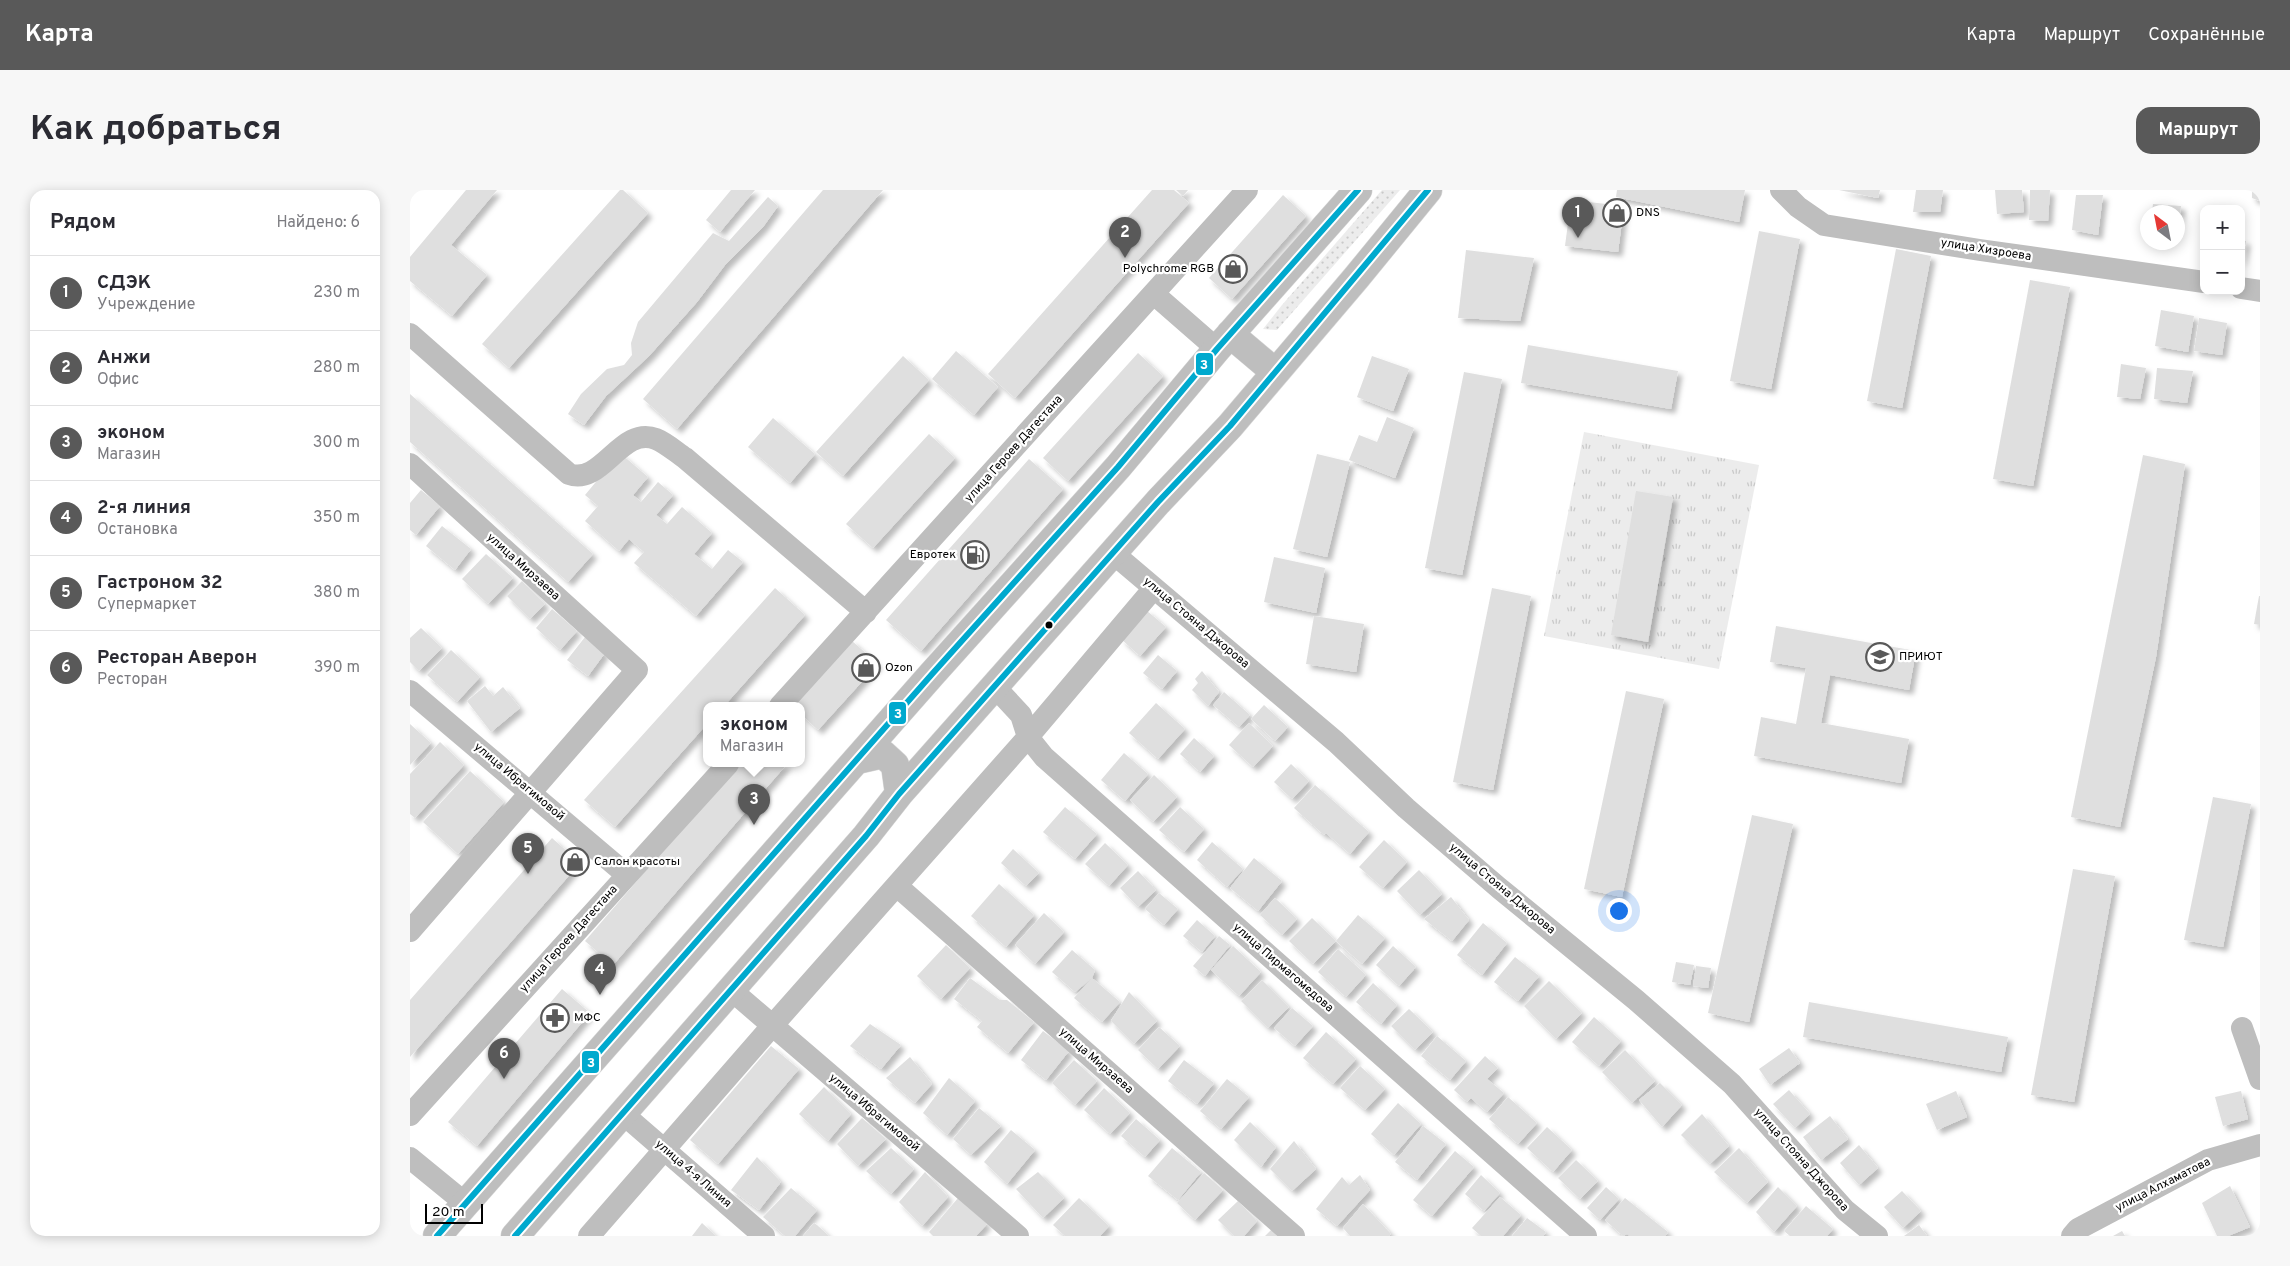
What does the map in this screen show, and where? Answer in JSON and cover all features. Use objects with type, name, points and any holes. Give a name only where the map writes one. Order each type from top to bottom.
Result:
[{"type":"main road","points":[[437,1236],[1118,467],[1223,342],[1358,190]]},
{"type":"main road","points":[[515,1236],[866,836],[899,794],[1114,554],[1158,502],[1230,426],[1428,190]]},
{"type":"main road","points":[[1223,342],[1275,372]]},
{"type":"main road","points":[[857,760],[883,754],[895,765],[899,794]]},
{"type":"street","name":"улица Героев Дагестана","points":[[784,702],[1247,190]]},
{"type":"street","name":"улица Хизроева","points":[[1781,190],[1798,207],[1824,225],[1980,250],[2200,281]]},
{"type":"street","points":[[2245,289],[2260,291]]},
{"type":"street","points":[[1154,294],[1223,342]]},
{"type":"street","points":[[410,334],[569,474],[577,477],[588,474],[629,442],[641,438],[656,439],[685,458],[866,612]]},
{"type":"street","name":"улица Мирзаева","points":[[410,464],[637,670],[532,792]]},
{"type":"street","name":"улица Стояна Джорова","points":[[1114,554],[1336,742],[1406,808],[1499,888],[1636,1000],[1732,1084],[1845,1210],[1877,1236]]},
{"type":"street","points":[[589,1236],[1028,736],[1154,588]]},
{"type":"street","name":"улица Пирмагомедова","points":[[995,688],[1021,715],[1028,736],[1044,757],[1586,1236]]},
{"type":"street","name":"улица Ибрагимовой","points":[[410,691],[532,792],[627,875]]},
{"type":"street","name":"улица Героев Дагестана","points":[[410,1114],[725,767]]},
{"type":"street","points":[[410,931],[532,792]]},
{"type":"street","name":"улица Мирзаева","points":[[897,886],[1294,1236]]},
{"type":"street","name":"улица Ибрагимовой","points":[[730,989],[1018,1236]]},
{"type":"street","points":[[2242,1028],[2260,1079]]},
{"type":"street","name":"улица 4-я Линия","points":[[622,1113],[764,1236]]},
{"type":"street","name":"улица Алхаматова","points":[[2072,1236],[2078,1229],[2208,1160],[2260,1145]]},
{"type":"street","points":[[410,1158],[465,1203]]},
{"type":"green space","points":[[1382,190],[1400,190],[1277,330],[1263,329],[1282,305]]},
{"type":"green space","points":[[1584,432],[1759,465],[1719,669],[1544,636]]},
{"type":"building","points":[[466,190],[497,190],[451,245],[487,275],[452,316],[410,281],[410,257]]},
{"type":"building","points":[[620,190],[623,190],[648,213],[509,368],[482,344]]},
{"type":"building","points":[[731,190],[755,190],[720,232],[706,220]]},
{"type":"building","points":[[823,190],[883,190],[677,429],[643,399]]},
{"type":"building","points":[[1152,190],[1174,190],[1189,203],[1015,398],[988,374]]},
{"type":"building","points":[[1176,190],[1188,190],[1183,196]]},
{"type":"building","points":[[1617,190],[1745,190],[1739,222],[1616,197]]},
{"type":"building","points":[[1839,190],[1880,190],[1878,198]]},
{"type":"building","points":[[1916,190],[1943,190],[1940,212],[1913,212]]},
{"type":"building","points":[[1995,190],[2022,190],[2024,212],[1997,214]]},
{"type":"building","points":[[2030,190],[2050,190],[2048,221],[2029,220]]},
{"type":"building","points":[[2252,190],[2260,190],[2260,201],[2252,198]]},
{"type":"building","points":[[1283,195],[1306,216],[1232,299],[1209,278]]},
{"type":"building","points":[[2076,195],[2103,195],[2098,235],[2072,230]]},
{"type":"building","points":[[768,197],[778,206],[763,227],[725,265],[697,302],[649,356],[606,396],[584,425],[568,414],[581,394],[607,369],[624,365],[632,355],[631,343],[638,322],[713,233],[729,241]]},
{"type":"building","points":[[1571,200],[1624,206],[1618,252],[1565,246]]},
{"type":"building","points":[[1759,231],[1800,239],[1771,389],[1730,381]]},
{"type":"building","points":[[1896,249],[1931,256],[1902,408],[1867,401]]},
{"type":"building","points":[[1466,250],[1534,258],[1520,321],[1458,318]]},
{"type":"building","points":[[2030,280],[2070,287],[2033,486],[1993,479]]},
{"type":"building","points":[[2161,310],[2194,316],[2188,352],[2155,346]]},
{"type":"building","points":[[2199,318],[2227,323],[2222,355],[2194,351]]},
{"type":"building","points":[[1528,345],[1678,371],[1671,409],[1521,383]]},
{"type":"building","points":[[956,351],[998,387],[974,415],[932,379]]},
{"type":"building","points":[[1138,353],[1163,376],[1068,481],[1043,458]]},
{"type":"building","points":[[903,356],[929,380],[843,476],[816,452]]},
{"type":"building","points":[[1372,356],[1409,369],[1393,411],[1357,397]]},
{"type":"building","points":[[2121,364],[2146,368],[2140,399],[2117,397]]},
{"type":"building","points":[[2157,368],[2193,371],[2187,403],[2154,399]]},
{"type":"building","points":[[1464,372],[1502,379],[1462,575],[1425,568]]},
{"type":"building","points":[[410,394],[593,554],[568,582],[410,442]]},
{"type":"building","points":[[1387,417],[1414,428],[1395,478],[1349,460],[1359,435],[1377,442]]},
{"type":"building","points":[[773,418],[815,454],[790,483],[748,447]]},
{"type":"building","points":[[929,434],[955,458],[873,548],[846,524]]},
{"type":"building","points":[[620,453],[648,477],[633,495],[641,502],[658,482],[673,495],[656,515],[667,524],[682,507],[712,533],[694,554],[712,569],[728,550],[743,562],[696,616],[634,563],[644,552],[629,539],[619,551],[585,521],[598,506],[585,495]]},
{"type":"building","points":[[1317,454],[1350,462],[1327,557],[1293,549]]},
{"type":"building","points":[[2143,455],[2185,464],[2156,657],[2120,827],[2071,817]]},
{"type":"building","name":"Евротек","points":[[1029,459],[1063,489],[921,651],[886,620]]},
{"type":"building","points":[[421,490],[440,506],[416,535],[410,530],[410,503]]},
{"type":"building","points":[[1636,491],[1673,497],[1648,642],[1611,635]]},
{"type":"building","points":[[442,526],[471,549],[455,570],[426,546]]},
{"type":"building","points":[[486,554],[513,578],[488,604],[462,579]]},
{"type":"building","points":[[1274,557],[1325,568],[1316,613],[1264,602]]},
{"type":"building","points":[[522,581],[545,604],[530,619],[507,596]]},
{"type":"building","points":[[775,588],[805,615],[728,702],[703,702],[703,728],[615,827],[584,800]]},
{"type":"building","points":[[1492,588],[1531,596],[1493,790],[1453,782]]},
{"type":"building","points":[[2260,596],[2260,625],[2254,624]]},
{"type":"building","points":[[552,609],[577,631],[560,650],[536,628]]},
{"type":"building","points":[[1146,610],[1166,627],[1140,656],[1121,639]]},
{"type":"building","points":[[1314,616],[1364,624],[1356,672],[1306,664]]},
{"type":"building","points":[[1776,626],[1916,651],[1909,690],[1830,675],[1821,723],[1909,739],[1901,783],[1754,756],[1761,717],[1796,724],[1806,668],[1770,662]]},
{"type":"building","points":[[421,628],[442,648],[419,671],[410,662],[410,638]]},
{"type":"building","points":[[585,637],[605,653],[588,676],[567,660]]},
{"type":"building","points":[[851,640],[878,664],[818,730],[805,718],[805,702],[795,702]]},
{"type":"building","points":[[451,650],[480,677],[457,702],[427,675]]},
{"type":"building","points":[[1158,655],[1177,671],[1162,689],[1143,673]]},
{"type":"building","points":[[1202,671],[1219,692],[1208,706],[1192,690],[1198,683],[1195,679]]},
{"type":"building","points":[[485,686],[493,696],[503,687],[520,708],[491,732],[467,701]]},
{"type":"building","points":[[1626,691],[1664,699],[1622,897],[1584,889]]},
{"type":"building","points":[[1224,692],[1250,715],[1239,727],[1213,705]]},
{"type":"building","points":[[1156,703],[1185,729],[1158,759],[1129,733]]},
{"type":"building","points":[[1264,705],[1288,727],[1275,741],[1251,719]]},
{"type":"building","points":[[1249,723],[1273,746],[1253,767],[1229,745]]},
{"type":"building","points":[[410,724],[431,743],[410,765]]},
{"type":"building","points":[[1194,738],[1214,756],[1200,772],[1180,754]]},
{"type":"building","points":[[440,742],[464,765],[415,818],[410,814],[410,774]]},
{"type":"building","points":[[1124,753],[1148,774],[1125,801],[1101,780]]},
{"type":"building","points":[[1291,764],[1309,781],[1292,799],[1274,782]]},
{"type":"building","points":[[735,767],[784,767],[613,965],[585,941]]},
{"type":"building","points":[[470,771],[504,802],[458,854],[423,822]]},
{"type":"building","points":[[1154,775],[1177,797],[1153,822],[1130,800]]},
{"type":"building","points":[[1315,785],[1369,832],[1350,854],[1326,833],[1324,835],[1294,808]]},
{"type":"building","points":[[2213,797],[2251,804],[2223,947],[2184,940]]},
{"type":"building","points":[[1065,807],[1097,834],[1075,859],[1043,832]]},
{"type":"building","points":[[1180,807],[1204,829],[1184,852],[1159,830]]},
{"type":"building","points":[[1752,815],[1793,824],[1749,1022],[1708,1013]]},
{"type":"building","points":[[552,838],[580,863],[410,1057],[410,1000]]},
{"type":"building","points":[[1384,840],[1407,862],[1383,888],[1359,867]]},
{"type":"building","points":[[1212,842],[1243,869],[1227,887],[1197,860]]},
{"type":"building","points":[[1105,843],[1128,865],[1109,886],[1085,864]]},
{"type":"building","points":[[1013,849],[1039,873],[1026,886],[1001,863]]},
{"type":"building","points":[[1254,858],[1282,881],[1258,911],[1230,888]]},
{"type":"building","points":[[2073,869],[2115,876],[2074,1102],[2031,1095]]},
{"type":"building","points":[[1419,870],[1442,894],[1420,915],[1397,891]]},
{"type":"building","points":[[1138,871],[1156,890],[1138,907],[1120,888]]},
{"type":"building","points":[[999,884],[1034,915],[1006,947],[971,916]]},
{"type":"building","points":[[1159,893],[1178,909],[1164,925],[1145,909]]},
{"type":"building","points":[[1451,897],[1469,920],[1452,941],[1424,919]]},
{"type":"building","points":[[1275,898],[1297,919],[1282,935],[1260,915]]},
{"type":"building","points":[[1044,913],[1064,932],[1035,964],[1015,945]]},
{"type":"building","points":[[1358,915],[1385,938],[1362,964],[1336,941]]},
{"type":"building","points":[[1312,918],[1336,941],[1313,964],[1289,941]]},
{"type":"building","points":[[1197,920],[1215,936],[1202,952],[1183,936]]},
{"type":"building","points":[[1483,923],[1507,943],[1482,975],[1457,955]]},
{"type":"building","points":[[1219,936],[1230,945],[1205,976],[1193,966]]},
{"type":"building","points":[[946,945],[970,968],[941,999],[917,976]]},
{"type":"building","points":[[1233,946],[1261,972],[1239,996],[1211,970]]},
{"type":"building","points":[[1393,946],[1416,967],[1399,986],[1376,965]]},
{"type":"building","points":[[1338,949],[1366,975],[1346,997],[1318,972]]},
{"type":"building","points":[[1072,950],[1095,970],[1092,978],[1075,992],[1052,972]]},
{"type":"building","points":[[1515,957],[1539,976],[1518,1001],[1494,982]]},
{"type":"building","points":[[1676,962],[1694,965],[1690,985],[1672,982]]},
{"type":"building","points":[[1696,966],[1711,968],[1708,988],[1693,986]]},
{"type":"building","points":[[970,978],[1000,1000],[1007,1000],[1034,1022],[1008,1053],[977,1027],[982,1021],[954,999]]},
{"type":"building","points":[[1092,978],[1120,1002],[1102,1022],[1074,998]]},
{"type":"building","points":[[1262,980],[1289,1007],[1268,1028],[1241,1001]]},
{"type":"building","points":[[1549,981],[1582,1013],[1556,1039],[1524,1006]]},
{"type":"building","points":[[1373,983],[1397,1005],[1381,1024],[1356,1002]]},
{"type":"building","points":[[562,989],[590,1013],[477,1146],[448,1122]]},
{"type":"building","points":[[1129,992],[1157,1021],[1134,1044],[1111,1021]]},
{"type":"building","points":[[1809,1002],[2008,1037],[2001,1072],[1803,1037]]},
{"type":"building","points":[[1292,1008],[1313,1026],[1295,1046],[1274,1028]]},
{"type":"building","points":[[1409,1009],[1433,1032],[1415,1050],[1391,1026]]},
{"type":"building","points":[[1594,1017],[1621,1041],[1599,1066],[1572,1042]]},
{"type":"building","points":[[870,1024],[901,1045],[881,1069],[850,1046]]},
{"type":"building","points":[[1159,1027],[1180,1046],[1158,1069],[1138,1050]]},
{"type":"building","points":[[1043,1031],[1069,1051],[1046,1080],[1021,1060]]},
{"type":"building","points":[[1326,1032],[1356,1059],[1333,1084],[1303,1058]]},
{"type":"building","points":[[1437,1036],[1466,1061],[1450,1080],[1421,1056]]},
{"type":"building","points":[[771,1046],[799,1069],[718,1164],[690,1140]]},
{"type":"building","points":[[1789,1048],[1800,1063],[1770,1085],[1759,1069]]},
{"type":"building","points":[[1625,1050],[1655,1081],[1632,1103],[1602,1072]]},
{"type":"building","points":[[1485,1056],[1498,1068],[1487,1079],[1504,1093],[1487,1112],[1471,1098],[1467,1102],[1454,1090]]},
{"type":"building","points":[[910,1057],[932,1084],[915,1103],[886,1078]]},
{"type":"building","points":[[1074,1060],[1097,1081],[1075,1105],[1052,1083]]},
{"type":"building","points":[[1184,1060],[1214,1083],[1197,1104],[1168,1081]]},
{"type":"building","points":[[1360,1066],[1385,1089],[1365,1110],[1340,1088]]},
{"type":"building","points":[[949,1078],[975,1101],[947,1135],[923,1113]]},
{"type":"building","points":[[1227,1079],[1249,1097],[1221,1129],[1200,1111]]},
{"type":"building","points":[[1660,1083],[1682,1105],[1662,1127],[1639,1100]]},
{"type":"building","points":[[824,1087],[851,1114],[828,1141],[799,1114]]},
{"type":"building","points":[[1104,1088],[1130,1113],[1110,1134],[1084,1110]]},
{"type":"building","points":[[1789,1090],[1810,1114],[1795,1128],[1773,1104]]},
{"type":"building","points":[[1956,1091],[1967,1117],[1937,1130],[1926,1104]]},
{"type":"building","points":[[2241,1091],[2248,1119],[2223,1126],[2215,1097]]},
{"type":"building","points":[[1508,1097],[1537,1123],[1518,1144],[1489,1119]]},
{"type":"building","points":[[1398,1103],[1421,1124],[1394,1155],[1371,1134]]},
{"type":"building","points":[[979,1108],[1001,1126],[971,1155],[953,1139]]},
{"type":"building","points":[[1702,1114],[1729,1146],[1710,1164],[1681,1135]]},
{"type":"building","points":[[1830,1116],[1848,1139],[1821,1160],[1803,1137]]},
{"type":"building","points":[[862,1118],[886,1139],[858,1166],[837,1144]]},
{"type":"building","points":[[1136,1119],[1160,1140],[1145,1157],[1121,1136]]},
{"type":"building","points":[[1250,1122],[1276,1147],[1261,1167],[1234,1140]]},
{"type":"building","points":[[1423,1126],[1446,1144],[1417,1180],[1395,1162]]},
{"type":"building","points":[[1547,1127],[1572,1150],[1553,1172],[1527,1148]]},
{"type":"building","points":[[1011,1130],[1035,1150],[1007,1184],[984,1162]]},
{"type":"building","points":[[1294,1141],[1316,1169],[1292,1191],[1270,1169]]},
{"type":"building","points":[[1859,1145],[1878,1168],[1859,1185],[1840,1163]]},
{"type":"building","points":[[891,1148],[914,1169],[891,1194],[866,1171]]},
{"type":"building","points":[[1172,1148],[1201,1172],[1178,1200],[1148,1176]]},
{"type":"building","points":[[1739,1148],[1768,1182],[1747,1203],[1714,1172]]},
{"type":"building","points":[[1455,1151],[1474,1167],[1432,1216],[1413,1200]]},
{"type":"building","points":[[757,1157],[781,1182],[759,1210],[731,1190]]},
{"type":"building","points":[[1576,1160],[1598,1181],[1580,1199],[1558,1178]]},
{"type":"building","points":[[925,1172],[948,1197],[922,1226],[899,1202]]},
{"type":"building","points":[[1038,1172],[1064,1198],[1043,1218],[1016,1189]]},
{"type":"building","points":[[1204,1173],[1223,1190],[1195,1220],[1177,1203]]},
{"type":"building","points":[[1360,1175],[1370,1190],[1337,1226],[1316,1209],[1342,1177],[1349,1185]]},
{"type":"building","points":[[1481,1175],[1500,1193],[1484,1211],[1465,1194]]},
{"type":"building","points":[[2230,1186],[2250,1227],[2228,1236],[2217,1236],[2202,1203]]},
{"type":"building","points":[[1606,1187],[1619,1199],[1600,1220],[1587,1208]]},
{"type":"building","points":[[1778,1187],[1797,1206],[1774,1232],[1756,1212]]},
{"type":"building","points":[[791,1188],[817,1210],[795,1236],[785,1236],[763,1217]]},
{"type":"building","points":[[1902,1191],[1921,1211],[1903,1228],[1884,1207]]},
{"type":"building","points":[[1500,1197],[1521,1215],[1503,1236],[1481,1236],[1472,1228]]},
{"type":"building","points":[[958,1198],[987,1224],[976,1236],[933,1236],[929,1232]]},
{"type":"building","points":[[1079,1198],[1109,1226],[1100,1236],[1065,1236],[1053,1225]]},
{"type":"building","points":[[1625,1198],[1668,1232],[1665,1236],[1630,1236],[1627,1234],[1623,1236],[1605,1220]]},
{"type":"building","points":[[1238,1201],[1257,1221],[1244,1236],[1234,1236],[1218,1220]]},
{"type":"building","points":[[1363,1204],[1391,1234],[1389,1236],[1350,1236],[1343,1228]]},
{"type":"building","points":[[1806,1206],[1833,1229],[1827,1236],[1790,1236],[1784,1231]]},
{"type":"building","points":[[1527,1218],[1546,1232],[1543,1236],[1512,1236]]},
{"type":"building","points":[[702,1223],[716,1236],[692,1236]]},
{"type":"building","points":[[814,1223],[817,1225],[829,1236],[803,1236]]},
{"type":"building","points":[[1919,1225],[1927,1236],[1904,1236]]},
{"type":"building","points":[[1272,1229],[1277,1236],[1265,1236]]},
{"type":"building","points":[[2122,1231],[2125,1236],[2113,1236]]},
{"type":"transit line","name":"3","points":[[437,1236],[933,673],[1118,467],[1217,349],[1358,190]]},
{"type":"transit line","name":"3","points":[[515,1236],[866,836],[899,794],[1158,502],[1230,426],[1428,190]]},
{"type":"place","name":"DNS","points":[[1617,213]]},
{"type":"place","name":"СДЭК","points":[[1578,238]]},
{"type":"place","name":"Анжи","points":[[1125,258]]},
{"type":"place","name":"Polychrome RGB","points":[[1233,269]]},
{"type":"place","name":"Евротек","points":[[975,555]]},
{"type":"place","name":"ПРИЮТ","points":[[1880,657]]},
{"type":"place","name":"Ozon","points":[[866,668]]},
{"type":"place","name":"эконом","points":[[754,825]]},
{"type":"place","name":"Салон красоты","points":[[575,862]]},
{"type":"place","name":"Гастроном 32","points":[[528,874]]},
{"type":"place","name":"2-я линия","points":[[600,995]]},
{"type":"place","name":"МФС","points":[[555,1018]]},
{"type":"place","name":"Ресторан Аверон","points":[[504,1079]]}]
